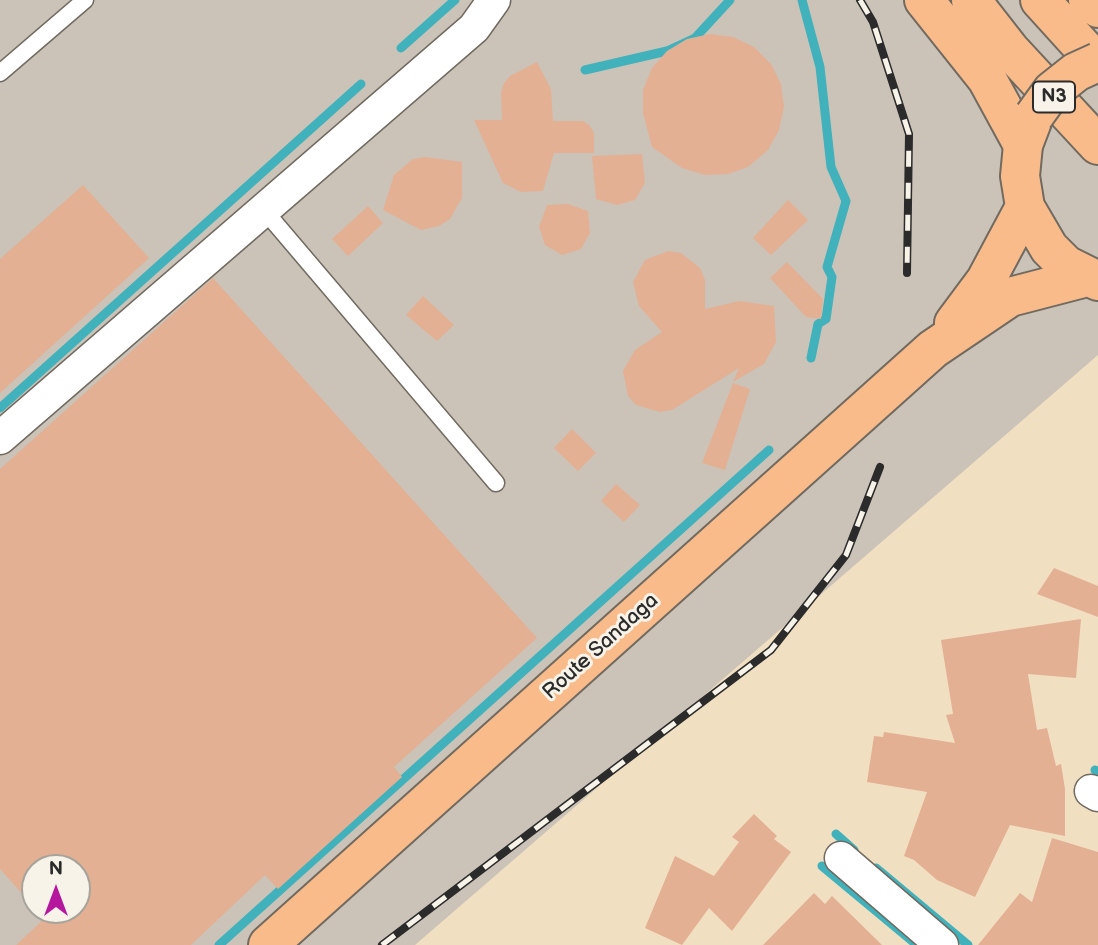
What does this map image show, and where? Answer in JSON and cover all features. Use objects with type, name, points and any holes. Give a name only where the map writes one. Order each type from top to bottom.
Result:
[{"type":"main road","points":[[923,0],[1028,131]]},
{"type":"main road","name":"N3","points":[[971,0],[1010,50],[1098,145]]},
{"type":"main road","points":[[1088,0],[1098,8]]},
{"type":"main road","points":[[1046,7],[1098,63],[1076,72],[1052,91],[1028,131],[1020,176],[1025,207],[1049,248],[1066,265],[1092,279]]},
{"type":"main road","points":[[933,349],[986,280],[1025,207]]},
{"type":"main road","points":[[933,349],[1010,297],[1092,279]]},
{"type":"main road","name":"Route Sandaga","points":[[268,945],[933,349]]},
{"type":"street","points":[[0,438],[474,28],[494,0]]},
{"type":"street","points":[[841,858],[942,945]]},
{"type":"lane","points":[[0,73],[85,0]]},
{"type":"lane","points":[[264,210],[496,483]]},
{"type":"shaded area","points":[[0,0],[1098,0],[1098,355],[415,945],[0,945]]},
{"type":"building","points":[[710,34],[733,37],[754,47],[771,64],[781,84],[784,107],[779,130],[768,150],[748,167],[728,174],[705,175],[682,168],[652,147],[643,113],[643,90],[652,68],[667,51],[687,39]]},
{"type":"building","points":[[537,62],[551,89],[553,121],[583,121],[590,126],[594,133],[594,153],[554,153],[543,191],[521,192],[503,183],[474,120],[502,120],[501,93],[504,83],[510,76]]},
{"type":"building","points":[[642,154],[645,183],[635,200],[617,205],[596,199],[592,156]]},
{"type":"building","points":[[425,157],[462,162],[462,198],[450,219],[439,226],[421,230],[383,210],[394,175],[413,159]]},
{"type":"building","points":[[83,185],[149,258],[0,393],[0,259]]},
{"type":"building","points":[[788,200],[808,220],[771,255],[753,238]]},
{"type":"building","points":[[568,204],[588,211],[590,233],[581,249],[562,255],[545,245],[539,227],[547,205]]},
{"type":"building","points":[[368,206],[383,223],[348,256],[332,239]]},
{"type":"building","points":[[668,251],[681,253],[700,268],[705,280],[705,309],[739,301],[774,306],[776,342],[764,364],[733,382],[739,368],[672,410],[660,412],[636,405],[628,396],[623,371],[635,350],[662,332],[639,306],[633,282],[645,260]]},
{"type":"building","points":[[787,262],[823,299],[821,319],[806,317],[770,278]]},
{"type":"building","points":[[213,278],[537,638],[394,767],[402,777],[278,889],[265,875],[191,945],[16,945],[39,924],[91,924],[91,854],[21,854],[21,892],[0,869],[0,469]]},
{"type":"building","points":[[423,296],[454,325],[437,341],[406,315]]},
{"type":"building","points":[[733,383],[750,389],[725,470],[702,463]]},
{"type":"building","points":[[572,429],[596,453],[578,471],[554,448]]},
{"type":"building","points":[[616,484],[640,505],[624,522],[601,501]]},
{"type":"building","points":[[1054,568],[1098,586],[1098,617],[1037,594]]},
{"type":"building","points":[[1081,619],[1076,678],[1028,674],[1037,730],[1047,728],[1056,766],[1061,764],[1065,789],[1065,836],[1010,825],[975,897],[937,880],[914,860],[904,856],[927,792],[867,782],[874,736],[883,737],[884,732],[955,743],[946,715],[953,714],[941,640]]},
{"type":"building","points":[[754,814],[777,836],[774,839],[791,852],[732,931],[709,908],[682,945],[645,928],[675,856],[714,876],[739,842],[732,837]]},
{"type":"building","points":[[1052,838],[1098,852],[1098,945],[978,945],[1020,893],[1032,902]]},
{"type":"building","points":[[814,893],[825,904],[832,896],[882,945],[763,945]]},
{"type":"waterway","points":[[401,48],[455,0]]},
{"type":"waterway","points":[[585,70],[667,51],[695,38],[730,0]]},
{"type":"waterway","points":[[802,0],[820,67],[831,167],[846,201],[827,267],[832,277],[826,319],[818,324],[811,358]]},
{"type":"waterway","points":[[0,408],[361,84]]},
{"type":"waterway","points":[[219,945],[769,450]]},
{"type":"waterway","points":[[836,834],[854,850]]},
{"type":"waterway","points":[[822,866],[917,945]]},
{"type":"waterway","points":[[876,868],[968,945]]},
{"type":"railway","points":[[860,0],[873,22],[909,134],[907,273]]},
{"type":"railway","points":[[382,945],[771,650],[846,555],[880,467]]}]
